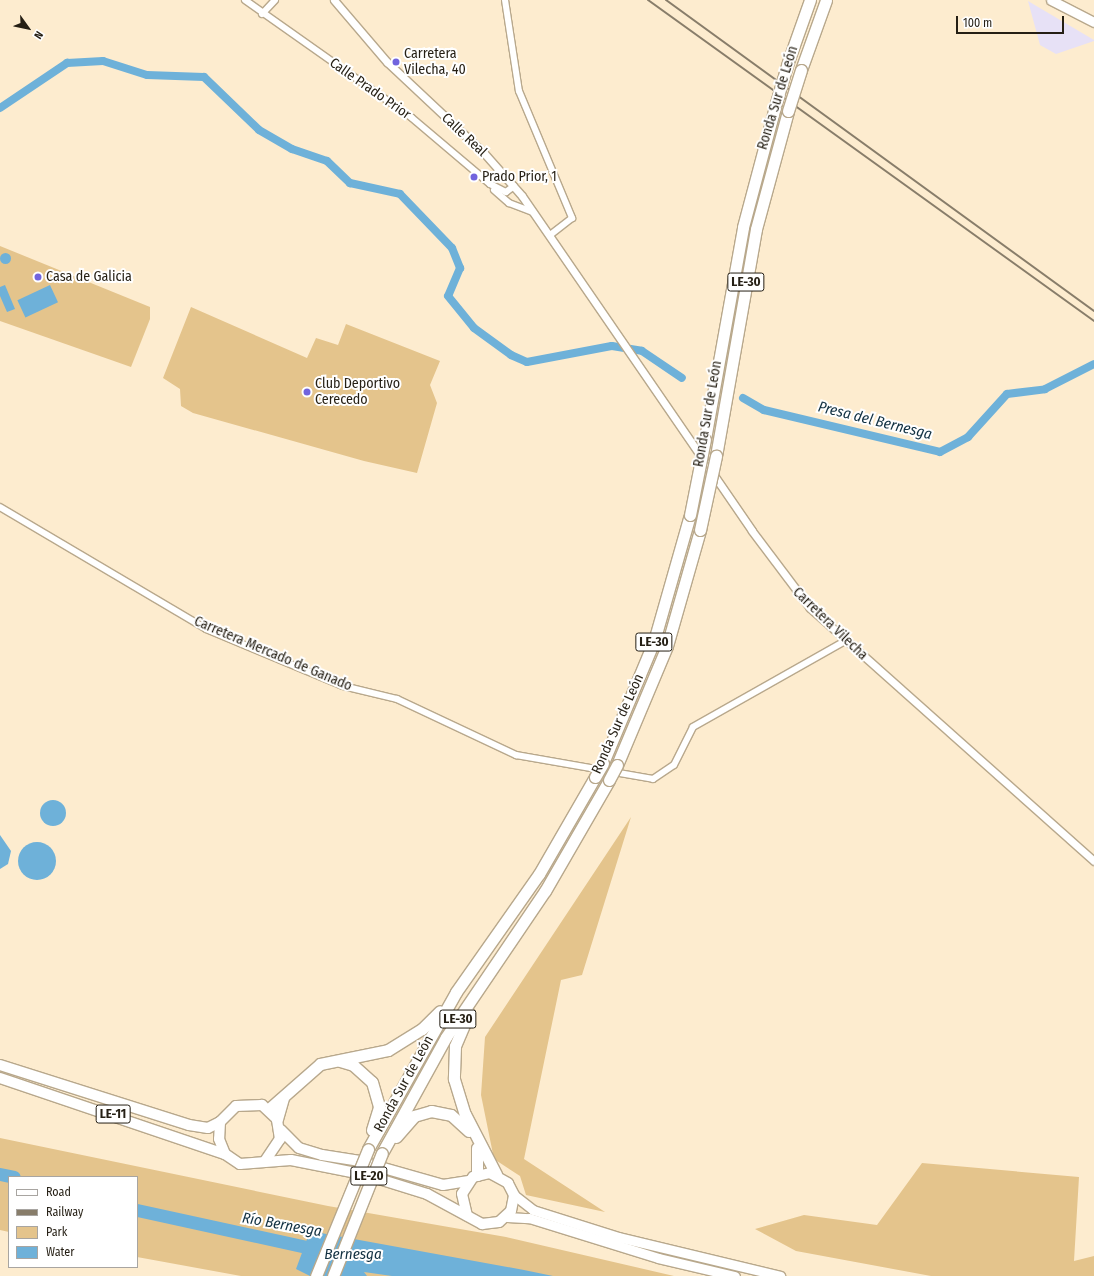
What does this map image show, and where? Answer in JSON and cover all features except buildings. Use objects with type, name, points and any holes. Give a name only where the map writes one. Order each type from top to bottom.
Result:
[{"type":"highway","name":"Ronda Sur de León","points":[[316,1276],[368,1149],[456,992],[539,874],[603,763],[654,641],[690,515],[741,234],[788,62],[810,0]]},
{"type":"highway","name":"Ronda Sur de León","points":[[332,1276],[369,1184],[446,1037],[545,891],[617,765],[667,646],[700,530],[716,456],[756,229],[788,111],[826,0]]},
{"type":"highway","points":[[384,1154],[404,1125],[414,1116],[432,1111],[444,1112],[461,1122],[472,1135],[479,1155],[473,1178],[462,1201],[467,1215],[486,1224],[507,1217],[514,1195],[508,1183],[496,1174],[460,1102],[454,1079],[455,1046],[470,1011],[528,925],[545,891]]},
{"type":"highway","points":[[265,1161],[278,1148],[281,1130],[277,1119],[269,1109],[312,1068],[334,1060],[388,1050],[422,1029],[456,992]]},
{"type":"highway","points":[[334,1060],[353,1065],[372,1082],[376,1092],[379,1106],[368,1149]]},
{"type":"highway","name":"LE-11","points":[[0,1065],[184,1124],[208,1128],[220,1122],[228,1111],[245,1103],[269,1109]]},
{"type":"highway","name":"LE-11","points":[[0,1078],[225,1154],[248,1165],[265,1161]]},
{"type":"highway","points":[[277,1119],[286,1094]]},
{"type":"highway","points":[[220,1122],[218,1139],[225,1154]]},
{"type":"highway","name":"LE-20","points":[[281,1130],[299,1148],[322,1155],[359,1161],[443,1184],[473,1178]]},
{"type":"highway","name":"LE-20","points":[[265,1161],[291,1160],[366,1175],[427,1194],[467,1215]]},
{"type":"highway","points":[[473,1178],[496,1174]]},
{"type":"main road","points":[[1051,0],[1094,21]]},
{"type":"main road","points":[[1063,0],[1094,21]]},
{"type":"main road","points":[[514,1195],[533,1210],[618,1237],[780,1276]]},
{"type":"main road","points":[[507,1217],[529,1218],[658,1258],[735,1276]]},
{"type":"street","name":"Calle Prado Prior","points":[[245,0],[262,14],[412,118],[490,184],[509,203],[533,212]]},
{"type":"street","points":[[262,14],[274,0]]},
{"type":"street","name":"Calle Real","points":[[334,0],[387,62],[514,186],[550,235],[608,320]]},
{"type":"street","points":[[505,0],[519,91],[572,218],[550,235]]},
{"type":"street","name":"Calle Prado Prior","points":[[490,184],[502,191],[514,186]]},
{"type":"street","points":[[509,203],[522,196]]},
{"type":"street","name":"Carretera Vilecha","points":[[608,320],[790,584],[845,641],[1094,861]]},
{"type":"street","name":"Carretera Mercado de Ganado","points":[[0,507],[206,629],[343,686],[397,699],[516,755],[653,779],[667,773],[674,765],[693,727],[845,641]]},
{"type":"shaded area","points":[[1028,1],[1094,41],[1056,54],[1040,45]]},
{"type":"green space","name":"Casa de Galicia","points":[[0,246],[150,307],[150,319],[131,367],[0,321]]},
{"type":"green space","name":"Club Deportivo Cerecedo","points":[[191,307],[307,358],[316,338],[338,345],[346,324],[440,361],[430,385],[437,403],[417,473],[364,461],[193,413],[181,406],[180,389],[163,378]]},
{"type":"green space","points":[[631,817],[582,975],[561,980],[524,1159],[605,1212],[526,1195],[520,1176],[494,1159],[481,1095],[485,1037]]},
{"type":"green space","points":[[0,1138],[328,1206],[506,1237],[674,1276],[241,1276],[138,1257],[138,1176],[8,1176],[8,1232],[0,1230]]},
{"type":"green space","points":[[922,1163],[1079,1177],[1074,1261],[1094,1256],[1094,1276],[931,1276],[796,1251],[755,1229],[804,1215],[877,1225]]},
{"type":"water","points":[[3,253],[7,253],[9,254],[9,262],[3,263],[0,260],[0,256]]},
{"type":"water","points":[[5,285],[15,309],[7,312],[0,296],[0,287]]},
{"type":"water","points":[[50,285],[58,302],[25,317],[17,300]]},
{"type":"water","points":[[53,800],[62,804],[66,813],[62,822],[53,826],[44,822],[40,813],[44,804]]},
{"type":"water","points":[[0,835],[11,851],[8,864],[0,869]]},
{"type":"water","points":[[37,842],[50,848],[56,861],[50,874],[37,880],[24,874],[18,861],[24,848]]},
{"type":"water","name":"Bernesga","points":[[310,1231],[553,1276],[392,1276],[364,1272],[367,1276],[310,1276],[296,1269]]},
{"type":"waterway","name":"Presa del Bernesga","points":[[0,108],[67,63],[103,61],[147,75],[204,77],[259,130],[292,149],[327,161],[350,183],[400,194],[452,248],[460,268],[448,296],[474,328],[511,355],[527,362],[612,346],[642,351],[682,378]]},
{"type":"waterway","name":"Presa del Bernesga","points":[[743,398],[764,410],[940,452],[968,437],[1007,394],[1045,389],[1094,364]]},
{"type":"waterway","name":"Río Bernesga","points":[[0,1174],[9,1176]]},
{"type":"waterway","name":"Río Bernesga","points":[[138,1210],[321,1250]]},
{"type":"railway","points":[[648,0],[1094,321]]},
{"type":"railway","points":[[666,0],[1094,311]]},
{"type":"place","name":"Carretera Vilecha, 40","points":[[396,62]]},
{"type":"place","name":"Prado Prior, 1","points":[[474,177]]},
{"type":"place","name":"Casa de Galicia","points":[[38,277]]},
{"type":"place","name":"Club Deportivo Cerecedo","points":[[307,392]]}]
